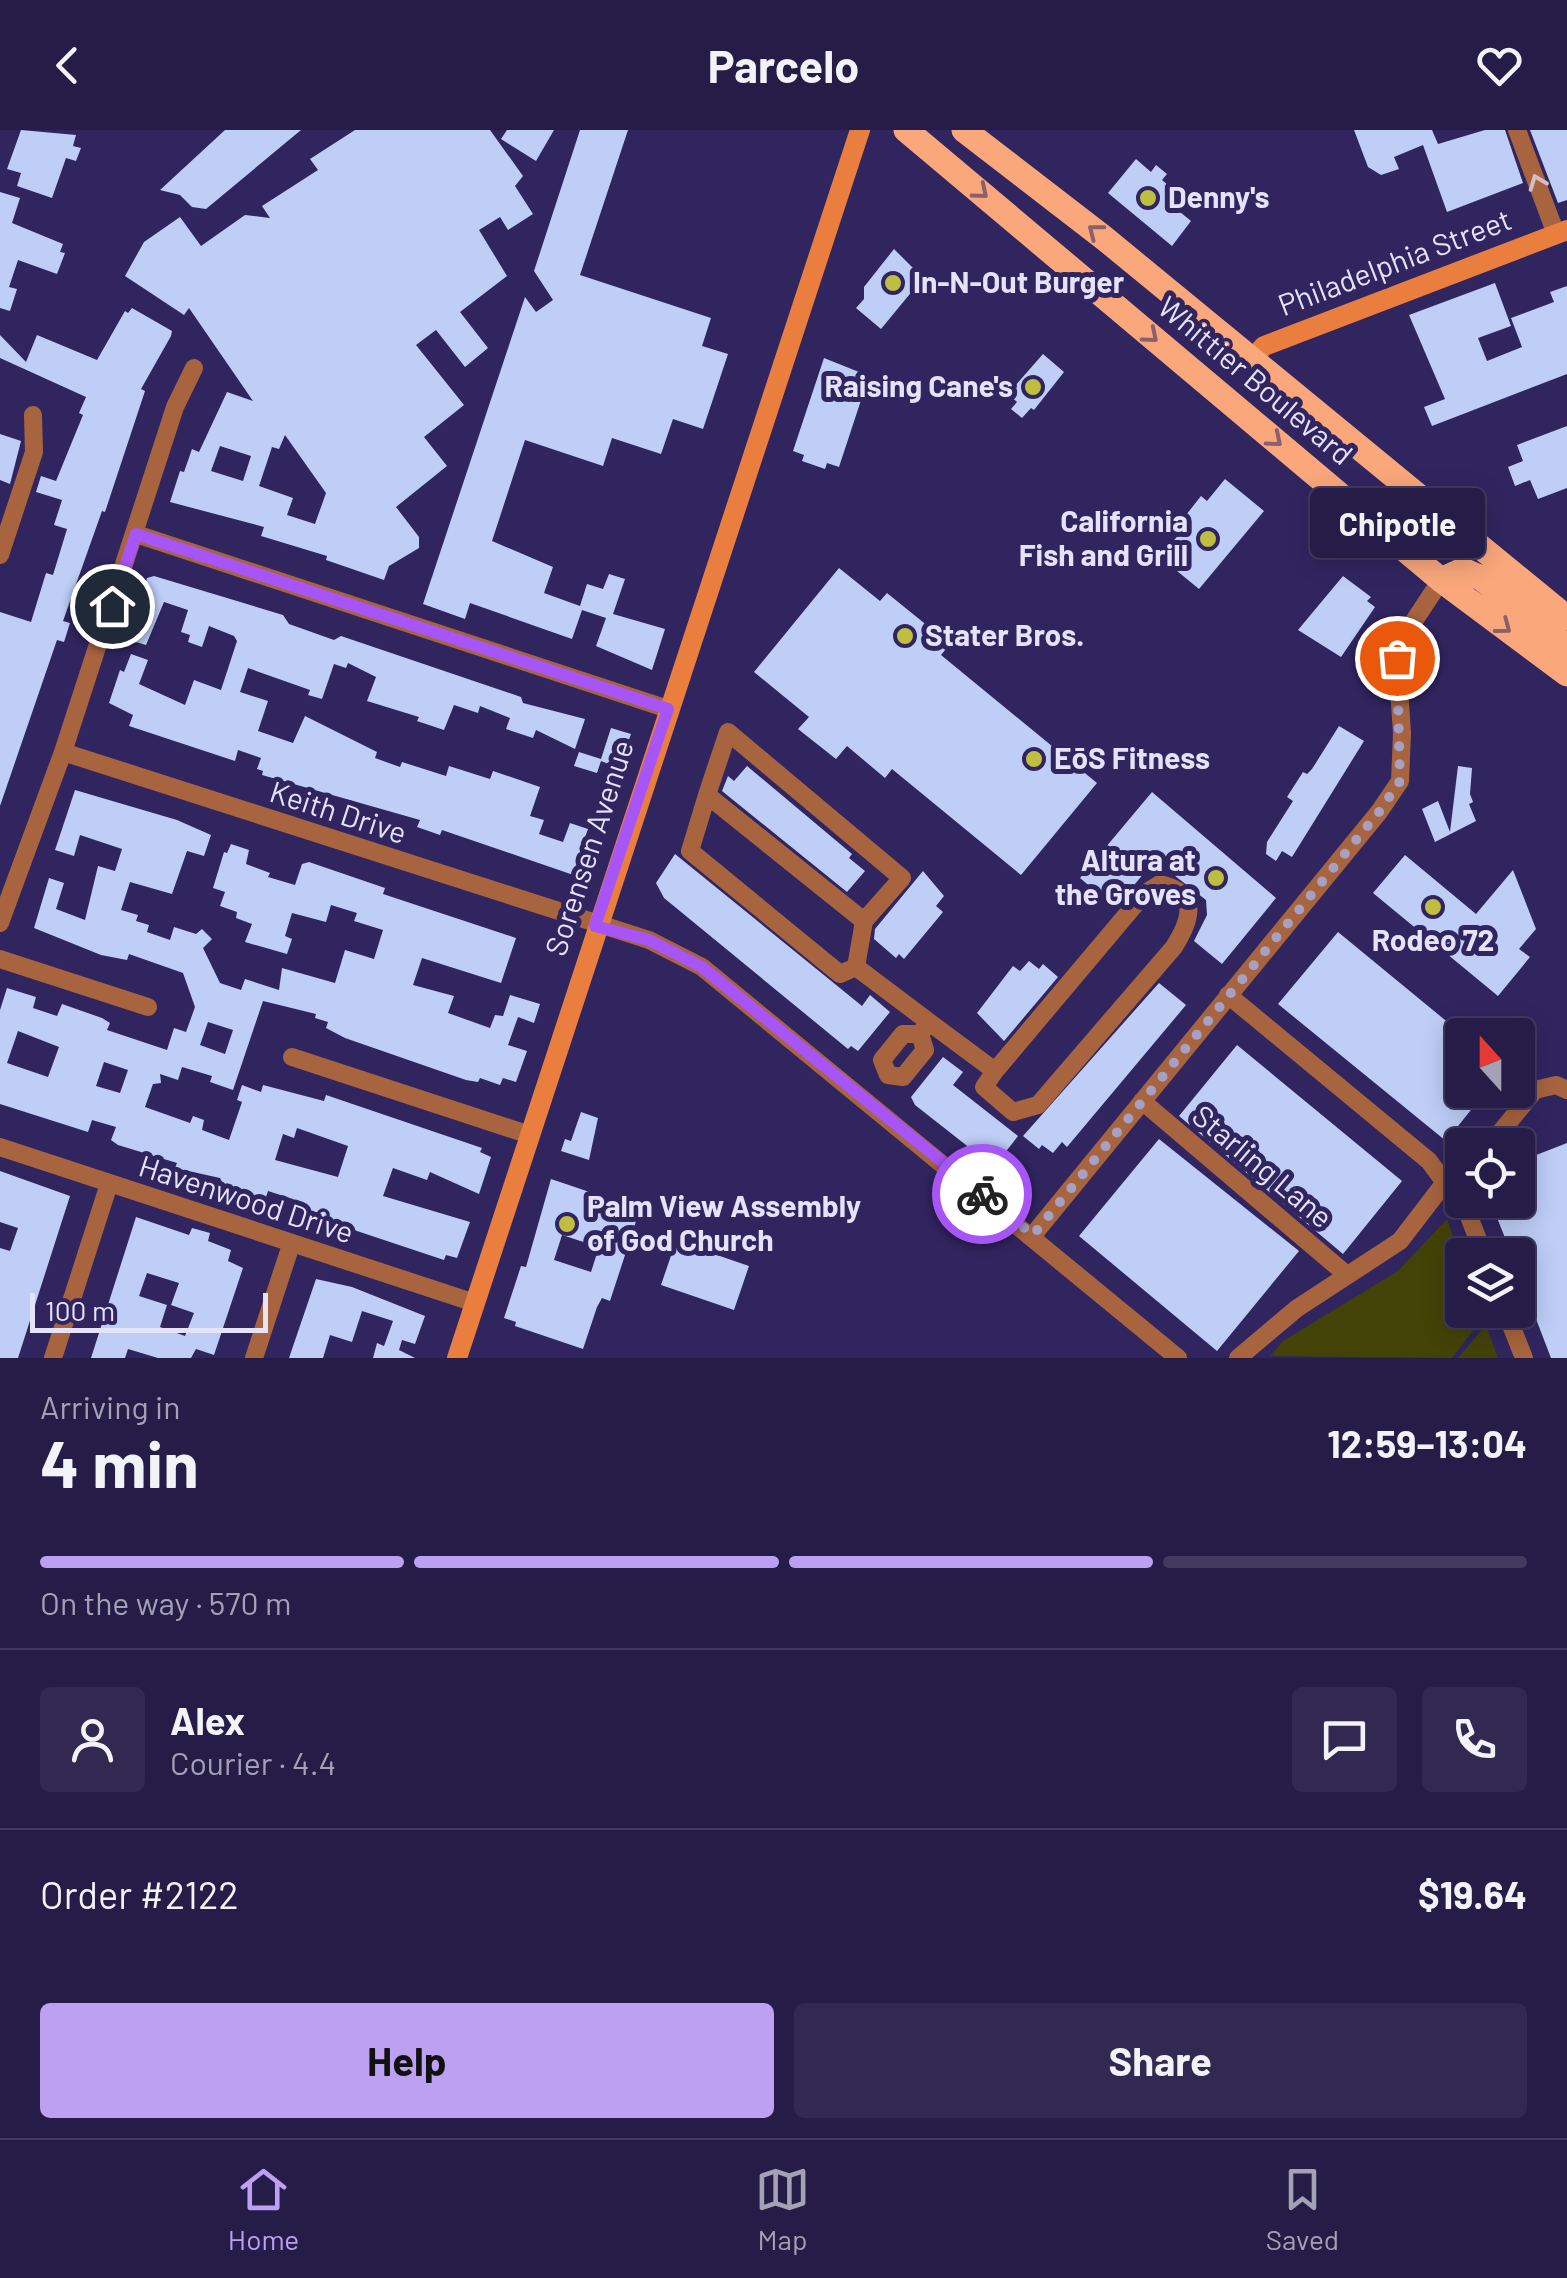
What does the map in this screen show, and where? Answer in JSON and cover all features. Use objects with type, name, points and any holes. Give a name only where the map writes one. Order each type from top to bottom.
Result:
[{"type":"main road","name":"Whittier Boulevard","points":[[906,130],[1442,580],[1567,674]]},
{"type":"main road","name":"Whittier Boulevard","points":[[964,130],[1104,238],[1567,618]]},
{"type":"main road","points":[[1442,580],[1463,570],[1481,578],[1567,647]]},
{"type":"street","name":"Sorensen Avenue","points":[[457,1358],[595,926],[860,130]]},
{"type":"street","points":[[1517,130],[1562,232]]},
{"type":"street","name":"Philadelphia Street","points":[[1250,361],[1264,346],[1562,232]]},
{"type":"street","points":[[0,923],[64,752],[175,407],[194,368]]},
{"type":"street","points":[[0,555],[34,452],[33,415]]},
{"type":"street","points":[[136,534],[668,709]]},
{"type":"street","points":[[1033,1235],[1400,781],[1397,658],[1410,627],[1442,580]]},
{"type":"street","points":[[728,732],[902,878],[864,921],[856,967],[840,974],[690,851],[728,732]]},
{"type":"street","name":"Keith Drive","points":[[64,752],[595,926],[649,940],[702,967],[1033,1235],[1178,1358]]},
{"type":"street","points":[[707,796],[864,921]]},
{"type":"street","points":[[1160,884],[1172,886],[1186,898],[1192,909],[1190,922],[1174,947],[1038,1105],[1013,1112],[984,1086],[994,1072],[1144,894],[1160,884]]},
{"type":"street","points":[[0,959],[148,1006]]},
{"type":"street","points":[[856,967],[925,1028],[994,1072]]},
{"type":"street","points":[[1228,995],[1445,1176]]},
{"type":"street","points":[[888,1075],[882,1060],[903,1034],[925,1028]]},
{"type":"street","points":[[888,1075],[902,1077],[916,1061],[924,1050],[925,1028]]},
{"type":"street","points":[[895,1044],[916,1061]]},
{"type":"street","points":[[292,1057],[530,1135]]},
{"type":"street","points":[[869,1102],[888,1075]]},
{"type":"street","points":[[1504,1128],[1535,1090],[1556,1085],[1567,1090]]},
{"type":"street","name":"Starling Lane","points":[[1142,1101],[1347,1275]]},
{"type":"street","name":"Havenwood Drive","points":[[0,1148],[475,1303]]},
{"type":"street","points":[[53,1358],[110,1184]]},
{"type":"street","points":[[1238,1358],[1296,1308],[1400,1241],[1445,1192]]},
{"type":"street","points":[[254,1358],[290,1245]]},
{"type":"street","points":[[1512,1328],[1524,1358]]},
{"type":"shaded area","points":[[1447,1219],[1454,1238],[1445,1238],[1445,1328],[1475,1328],[1452,1358],[1270,1356],[1283,1341],[1398,1271]]},
{"type":"shaded area","points":[[1483,1328],[1487,1328],[1498,1358],[1458,1358]]},
{"type":"building","points":[[21,130],[76,135],[73,146],[81,148],[76,161],[66,158],[52,198],[17,186],[21,173],[7,169]]},
{"type":"building","points":[[225,130],[301,130],[206,209],[192,207],[180,195],[160,190]]},
{"type":"building","points":[[355,130],[490,130],[523,176],[515,186],[533,214],[508,230],[500,217],[479,230],[507,276],[460,312],[488,348],[465,367],[436,330],[416,345],[464,405],[424,437],[447,466],[396,507],[419,537],[419,548],[389,566],[384,580],[326,560],[327,556],[261,536],[264,527],[170,502],[180,471],[184,472],[192,449],[199,452],[227,392],[253,401],[189,308],[184,315],[125,276],[144,242],[180,217],[201,246],[245,215],[270,218],[262,206],[318,170],[310,159]],"holes":[[[285,435],[326,493],[315,524],[287,515],[293,498],[259,486],[272,447],[279,449]],[[220,446],[251,456],[243,481],[211,471]]]},
{"type":"building","points":[[507,130],[554,130],[536,161],[501,139]]},
{"type":"building","points":[[580,130],[628,130],[580,275],[711,318],[702,346],[728,354],[703,429],[673,419],[661,454],[612,438],[603,466],[525,440],[492,541],[553,567],[544,593],[580,606],[587,584],[603,589],[609,574],[625,579],[613,614],[665,629],[652,670],[596,646],[606,618],[582,610],[572,639],[470,603],[465,619],[423,604],[525,297],[536,312],[553,300],[534,271]]},
{"type":"building","points":[[1354,130],[1432,130],[1438,144],[1485,130],[1505,130],[1523,183],[1447,212],[1423,145],[1394,157],[1399,169],[1381,175],[1368,167]]},
{"type":"building","points":[[1530,130],[1567,130],[1567,200],[1558,203]]},
{"type":"building","name":"Denny's","points":[[1136,159],[1151,172],[1156,165],[1167,174],[1162,180],[1188,202],[1180,212],[1191,221],[1172,246],[1108,193]]},
{"type":"building","points":[[0,192],[20,198],[12,223],[63,244],[60,252],[65,253],[57,274],[18,260],[9,287],[17,289],[10,311],[0,308]]},
{"type":"building","name":"In-N-Out Burger","points":[[894,249],[923,278],[881,329],[856,308],[864,299],[864,287]]},
{"type":"building","points":[[1495,283],[1511,326],[1478,338],[1487,361],[1522,347],[1511,318],[1554,302],[1550,292],[1567,286],[1567,374],[1432,426],[1424,407],[1445,399],[1409,315]]},
{"type":"building","points":[[132,308],[172,331],[171,336],[141,389],[145,391],[105,512],[102,511],[63,621],[70,623],[64,642],[57,640],[0,806],[0,612],[31,622],[46,573],[53,575],[67,529],[54,525],[62,500],[36,492],[41,476],[56,481],[83,415],[79,413],[86,397],[0,358],[0,335],[26,362],[37,335],[97,360],[125,311],[128,313]]},
{"type":"building","name":"Raising Cane's","points":[[1043,354],[1064,372],[1034,410],[1031,408],[1022,418],[1011,409],[1017,402],[1008,394]]},
{"type":"building","points":[[824,358],[869,376],[839,467],[827,463],[825,469],[802,461],[804,455],[793,451]]},
{"type":"building","points":[[1567,426],[1567,488],[1538,499],[1530,480],[1515,486],[1508,467],[1523,461],[1517,445]]},
{"type":"building","points":[[0,434],[21,441],[10,484],[0,480]]},
{"type":"building","name":"California Fish and Grill","points":[[1225,479],[1264,511],[1199,589],[1160,557],[1191,520],[1186,515],[1201,496],[1207,501]]},
{"type":"building","points":[[839,568],[880,601],[887,593],[950,644],[941,655],[1097,783],[1021,875],[892,769],[885,778],[847,746],[836,759],[798,729],[809,717],[754,672]]},
{"type":"building","points":[[154,576],[283,615],[289,624],[334,640],[341,636],[521,697],[523,703],[585,719],[575,749],[536,730],[533,738],[506,729],[510,718],[480,706],[478,713],[454,705],[444,730],[417,721],[419,717],[367,701],[376,677],[348,663],[346,668],[334,664],[322,699],[308,695],[310,690],[248,668],[240,692],[268,701],[258,731],[293,743],[305,716],[377,752],[375,758],[400,767],[402,762],[446,776],[449,766],[490,779],[493,771],[540,787],[530,816],[544,820],[539,834],[563,842],[570,823],[588,829],[584,840],[596,848],[585,879],[442,830],[440,835],[417,827],[420,820],[262,775],[263,771],[257,769],[261,758],[238,750],[235,761],[129,726],[133,715],[109,703],[120,670],[124,672],[131,654],[148,660],[139,684],[185,705],[194,680],[221,690],[237,641],[209,626],[202,647],[188,642],[190,635],[181,632],[188,610],[164,602],[146,645],[129,640],[147,578]]},
{"type":"building","points":[[1343,576],[1371,597],[1367,601],[1375,607],[1341,657],[1298,630]]},
{"type":"building","points":[[1339,726],[1364,741],[1292,857],[1282,851],[1276,861],[1266,854],[1267,842],[1293,801],[1287,797],[1303,772],[1307,774],[1312,769]]},
{"type":"building","points":[[611,728],[631,734],[622,759],[614,756],[611,765],[601,761],[597,773],[574,766],[579,752],[601,759]]},
{"type":"building","points":[[747,766],[852,854],[849,858],[865,871],[847,892],[722,791],[728,776],[734,781]]},
{"type":"building","points":[[1458,766],[1472,768],[1473,802],[1469,804],[1476,821],[1435,842],[1422,809],[1438,801],[1450,832]]},
{"type":"building","points":[[75,790],[177,820],[211,835],[204,856],[187,851],[172,894],[130,882],[121,910],[138,915],[136,921],[149,925],[147,932],[170,940],[174,927],[196,934],[202,929],[212,939],[203,948],[220,983],[241,990],[245,979],[279,990],[282,968],[335,983],[345,950],[374,959],[383,930],[354,921],[357,913],[331,905],[326,922],[292,913],[285,936],[292,939],[287,954],[245,942],[252,924],[236,918],[237,912],[220,906],[225,892],[213,888],[224,852],[231,844],[249,850],[246,864],[270,873],[268,877],[295,885],[302,864],[309,862],[385,888],[383,894],[516,938],[501,983],[422,958],[413,985],[454,996],[448,1013],[490,1028],[495,1015],[503,1016],[510,995],[540,1004],[534,1023],[518,1017],[508,1045],[527,1051],[516,1082],[503,1078],[500,1085],[480,1078],[478,1082],[466,1080],[345,1038],[326,1028],[328,1022],[315,1018],[316,1014],[263,1001],[233,1090],[210,1082],[212,1076],[182,1067],[178,1080],[160,1074],[161,1083],[153,1084],[145,1107],[190,1123],[193,1116],[204,1120],[202,1130],[229,1140],[242,1102],[237,1100],[242,1085],[261,1092],[263,1085],[324,1101],[326,1095],[482,1148],[480,1152],[491,1157],[479,1194],[430,1172],[427,1180],[393,1168],[383,1196],[470,1222],[457,1258],[446,1255],[444,1260],[300,1212],[302,1206],[293,1199],[268,1191],[265,1200],[223,1184],[220,1178],[175,1168],[177,1163],[118,1145],[111,1140],[116,1127],[92,1120],[88,1132],[0,1104],[0,1010],[7,988],[36,997],[33,1008],[57,1016],[62,1004],[102,1018],[110,1023],[107,1030],[167,1050],[174,1028],[186,1032],[195,1007],[183,973],[129,954],[127,960],[101,955],[34,928],[49,878],[64,883],[56,909],[85,920],[98,866],[115,871],[122,849],[80,835],[74,856],[55,850]],"holes":[[[208,1022],[233,1030],[225,1054],[200,1045]],[[18,1031],[59,1047],[48,1077],[7,1063]],[[104,1062],[128,1070],[120,1093],[96,1086]],[[297,1128],[348,1146],[338,1177],[275,1160],[283,1134],[294,1138]]]},
{"type":"building","name":"Altura at the Groves","points":[[1152,792],[1276,898],[1222,964],[1194,941],[1207,915],[1206,900],[1161,865],[1150,866],[1120,902],[1117,899],[1112,905],[1080,878]]},
{"type":"building","points":[[675,854],[862,1006],[870,995],[890,1012],[858,1051],[851,1046],[848,1049],[664,898],[656,883]]},
{"type":"building","points":[[1405,855],[1476,914],[1513,870],[1536,929],[1519,949],[1530,957],[1498,996],[1373,893]]},
{"type":"building","points":[[923,871],[944,896],[936,906],[943,912],[904,959],[899,954],[896,958],[874,939],[875,929]]},
{"type":"building","points":[[1338,932],[1445,1020],[1445,1108],[1473,1108],[1456,1128],[1445,1128],[1445,1140],[1278,1004]]},
{"type":"building","name":"Altura at the Groves","points":[[1029,961],[1039,969],[1043,964],[1058,977],[1004,1041],[977,1013],[1013,966],[1020,971]]},
{"type":"building","points":[[1159,983],[1186,1005],[1067,1147],[1062,1142],[1053,1153],[1042,1145],[1039,1149],[1023,1136]]},
{"type":"building","points":[[1237,1045],[1402,1181],[1343,1254],[1179,1116]]},
{"type":"building","points":[[943,1057],[963,1072],[953,1085],[1018,1136],[994,1167],[915,1105],[911,1097]]},
{"type":"building","points":[[581,1112],[598,1118],[589,1160],[561,1151],[565,1139],[571,1141]]},
{"type":"building","points":[[1159,1139],[1299,1251],[1217,1351],[1079,1236]]},
{"type":"building","points":[[1567,1143],[1567,1358],[1551,1358],[1535,1316],[1535,1238],[1505,1238],[1497,1218],[1535,1218],[1535,1155]]},
{"type":"building","points":[[0,1171],[70,1196],[18,1358],[0,1358],[0,1248],[10,1251],[18,1228],[0,1222]]},
{"type":"building","points":[[551,1179],[640,1209],[610,1301],[602,1298],[583,1349],[515,1326],[516,1322],[504,1318],[521,1266],[526,1267]],"holes":[[[562,1235],[599,1247],[591,1272],[554,1260]]]},
{"type":"building","points":[[136,1217],[189,1235],[192,1228],[210,1233],[208,1241],[231,1250],[228,1261],[243,1268],[214,1355],[196,1349],[191,1358],[158,1358],[128,1349],[125,1358],[91,1358]],"holes":[[[147,1273],[179,1283],[171,1305],[194,1313],[185,1336],[160,1327],[167,1305],[139,1296]]]},
{"type":"building","points":[[676,1241],[749,1266],[734,1310],[661,1285]]},
{"type":"building","points":[[316,1279],[352,1287],[425,1316],[415,1344],[402,1340],[399,1350],[415,1358],[373,1358],[377,1343],[384,1346],[393,1321],[362,1311],[352,1342],[330,1335],[323,1358],[289,1358]]},
{"type":"way so far","points":[[982,1194],[1033,1235],[1379,812],[1400,781],[1402,733],[1396,701],[1397,658]]},
{"type":"place","name":"Denny's","points":[[1148,198]]},
{"type":"place","name":"In-N-Out Burger","points":[[893,283]]},
{"type":"place","name":"Raising Cane's","points":[[1033,387]]},
{"type":"place","name":"California Fish and Grill","points":[[1208,539]]},
{"type":"place","name":"Stater Bros.","points":[[905,636]]},
{"type":"place","name":"Chipotle","points":[[1397,658]]},
{"type":"place","name":"EōS Fitness","points":[[1034,759]]},
{"type":"place","name":"Altura at the Groves","points":[[1216,878]]},
{"type":"place","name":"Rodeo 72","points":[[1433,907]]},
{"type":"place","name":"Palm View Assembly of God Church","points":[[567,1224]]},
{"type":"route","points":[[112,606],[136,534],[496,656],[668,709],[595,926],[649,940],[702,967],[982,1194]]}]
